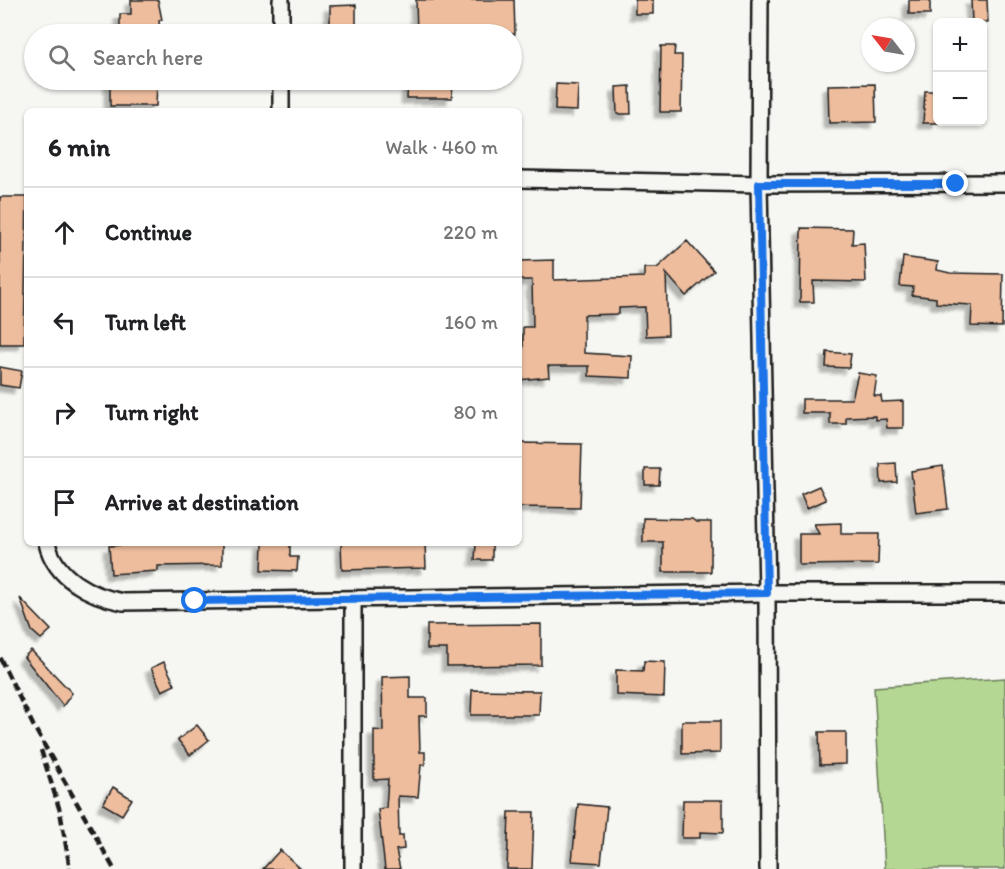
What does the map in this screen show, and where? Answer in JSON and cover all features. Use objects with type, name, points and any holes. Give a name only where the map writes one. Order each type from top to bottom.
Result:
[{"type":"street","points":[[281,0],[281,24]]},
{"type":"street","points":[[760,0],[759,184],[767,593],[768,869]]},
{"type":"street","points":[[281,90],[281,108]]},
{"type":"street","points":[[522,179],[759,184],[1005,183]]},
{"type":"street","points":[[48,546],[58,569],[101,598],[123,602],[767,593],[1005,594]]},
{"type":"street","points":[[353,600],[353,869]]},
{"type":"green space","points":[[1005,678],[1005,869],[885,869],[874,687]]},
{"type":"building","points":[[131,0],[158,0],[162,20],[159,20],[159,24],[120,24],[120,14],[131,14]]},
{"type":"building","points":[[416,0],[514,0],[515,24],[417,24]]},
{"type":"building","points":[[635,0],[653,0],[653,14],[635,14]]},
{"type":"building","points":[[909,0],[930,0],[930,14],[909,14]]},
{"type":"building","points":[[971,0],[987,0],[988,22],[987,18],[972,18]]},
{"type":"building","points":[[356,5],[356,24],[330,24],[330,6]]},
{"type":"building","points":[[661,46],[675,46],[674,55],[682,55],[681,112],[660,112]]},
{"type":"building","points":[[556,84],[578,85],[577,111],[555,110]]},
{"type":"building","points":[[875,84],[876,122],[829,123],[828,85]]},
{"type":"building","points":[[630,86],[631,114],[617,114],[616,87]]},
{"type":"building","points":[[110,90],[157,90],[156,106],[110,106]]},
{"type":"building","points":[[407,90],[452,90],[452,98],[407,98]]},
{"type":"building","points":[[925,91],[933,91],[933,123],[923,123]]},
{"type":"building","points":[[0,197],[24,197],[24,344],[0,344]]},
{"type":"building","points":[[801,228],[853,229],[852,244],[864,243],[866,282],[813,281],[814,302],[800,302]]},
{"type":"building","points":[[687,241],[714,271],[686,296],[666,273],[668,335],[646,336],[645,307],[619,308],[619,314],[584,315],[584,353],[632,356],[631,378],[589,376],[589,366],[548,366],[549,377],[522,380],[523,327],[533,327],[532,280],[522,280],[522,261],[554,260],[554,280],[644,277],[644,268],[657,268]]},
{"type":"building","points":[[903,257],[938,262],[937,270],[950,273],[1003,274],[1002,327],[971,326],[972,305],[936,303],[936,298],[912,295],[913,287],[900,286]]},
{"type":"building","points":[[827,352],[851,354],[849,368],[826,367]]},
{"type":"building","points":[[0,367],[22,371],[19,388],[0,385]]},
{"type":"building","points":[[858,373],[877,376],[874,396],[881,396],[882,402],[903,401],[903,428],[887,428],[886,419],[875,420],[875,416],[846,417],[846,424],[830,424],[830,413],[802,413],[802,399],[852,399]]},
{"type":"building","points":[[522,443],[582,444],[580,508],[522,507]]},
{"type":"building","points":[[896,463],[897,482],[881,483],[880,464]]},
{"type":"building","points":[[943,466],[948,509],[916,513],[911,471]]},
{"type":"building","points":[[645,469],[660,469],[659,485],[645,485]]},
{"type":"building","points":[[819,486],[826,500],[807,508],[801,494]]},
{"type":"building","points":[[643,518],[692,519],[696,522],[711,522],[711,572],[663,572],[663,542],[643,542]]},
{"type":"building","points":[[841,523],[841,534],[879,534],[878,564],[799,565],[799,534],[819,534],[814,524]]},
{"type":"building","points":[[109,546],[222,546],[222,565],[158,566],[158,571],[111,574]]},
{"type":"building","points":[[263,546],[290,546],[290,557],[298,557],[297,571],[262,570]]},
{"type":"building","points":[[341,546],[425,546],[426,568],[342,570]]},
{"type":"building","points":[[476,546],[492,546],[492,560],[475,560]]},
{"type":"building","points":[[20,598],[51,630],[41,639],[32,631]]},
{"type":"building","points":[[541,624],[541,665],[447,666],[447,649],[427,649],[427,625]]},
{"type":"building","points":[[31,650],[72,693],[63,706],[24,657]]},
{"type":"building","points":[[644,661],[665,662],[664,697],[616,695],[616,670],[643,671]]},
{"type":"building","points":[[164,662],[175,685],[162,691],[151,668]]},
{"type":"building","points":[[410,676],[410,698],[427,698],[427,716],[419,716],[420,752],[425,752],[425,765],[421,765],[418,797],[398,796],[399,836],[403,835],[404,849],[396,850],[400,869],[385,869],[378,809],[386,808],[388,779],[374,780],[374,730],[383,731],[382,677]]},
{"type":"building","points":[[472,690],[540,691],[539,715],[471,715]]},
{"type":"building","points":[[682,721],[720,721],[720,753],[682,754]]},
{"type":"building","points":[[197,725],[209,740],[190,755],[178,740]]},
{"type":"building","points":[[819,732],[846,732],[846,764],[820,765]]},
{"type":"building","points":[[113,787],[132,799],[122,815],[103,804]]},
{"type":"building","points":[[683,800],[723,800],[723,833],[700,832],[700,838],[682,838]]},
{"type":"building","points":[[578,804],[607,807],[601,863],[572,861]]},
{"type":"building","points":[[509,812],[534,812],[532,869],[507,869]]},
{"type":"building","points":[[280,850],[301,869],[263,869]]},
{"type":"railway","points":[[0,658],[33,725],[114,869]]},
{"type":"railway","points":[[41,750],[60,811],[70,869]]},
{"type":"route","points":[[195,601],[767,593],[759,184],[956,184]]}]
